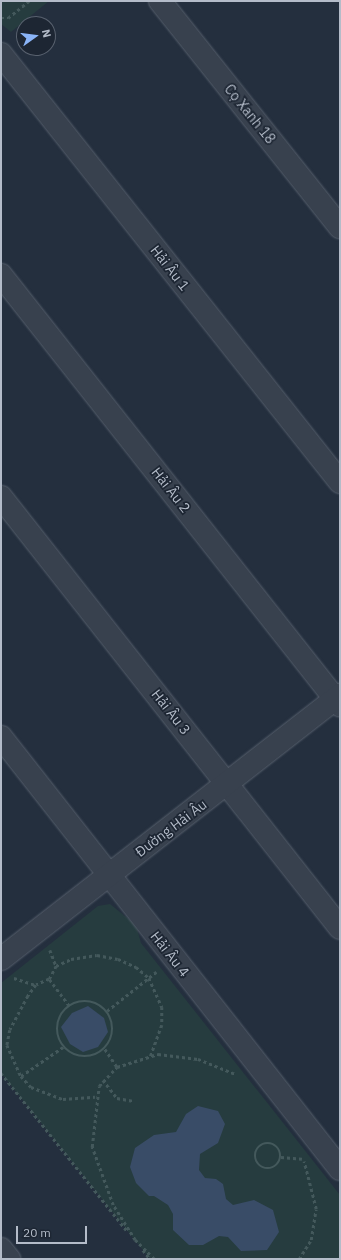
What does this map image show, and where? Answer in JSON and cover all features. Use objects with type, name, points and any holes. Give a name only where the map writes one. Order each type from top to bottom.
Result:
[{"type":"street","name":"Cọ Xanh 18","points":[[160,1],[340,227]]},
{"type":"street","name":"Hải Âu 1","points":[[1,54],[340,482]]},
{"type":"street","name":"Hải Âu 2","points":[[1,275],[338,700]]},
{"type":"street","name":"Hải Âu 3","points":[[1,497],[340,928]]},
{"type":"street","name":"Đường Hải Âu","points":[[6,968],[108,875],[229,785],[338,700]]},
{"type":"street","name":"Hải Âu 4","points":[[1,737],[340,1169]]},
{"type":"street","points":[[1,1249],[9,1259]]},
{"type":"path","points":[[1,18],[8,18],[29,1]]},
{"type":"path","points":[[48,946],[56,966]]},
{"type":"path","points":[[95,1097],[57,1097],[31,1087],[21,1076],[7,1045],[10,1030],[36,985],[49,979],[56,966],[71,959],[97,955],[118,959],[149,978],[162,1007],[162,1025],[151,1056]]},
{"type":"path","points":[[6,968],[36,985]]},
{"type":"path","points":[[107,1012],[161,968]]},
{"type":"path","points":[[49,979],[69,1006]]},
{"type":"path","points":[[85,1001],[107,1012],[113,1026],[105,1048],[88,1057],[70,1053],[63,1047],[58,1039],[58,1020],[69,1006],[85,1001]]},
{"type":"path","points":[[21,1076],[63,1047]]},
{"type":"path","points":[[105,1048],[117,1067]]},
{"type":"path","points":[[154,1259],[135,1240],[113,1205],[92,1147],[95,1097],[103,1080],[117,1067],[151,1056],[175,1054],[198,1059],[238,1076]]},
{"type":"path","points":[[1,1073],[150,1259]]},
{"type":"path","points":[[103,1080],[117,1098],[134,1101]]},
{"type":"path","points":[[268,1143],[276,1146],[281,1157],[277,1165],[266,1170],[258,1165],[254,1157],[257,1149],[268,1143]]},
{"type":"path","points":[[299,1259],[311,1240],[316,1209],[300,1153]]},
{"type":"path","points":[[281,1157],[302,1159]]},
{"type":"green space","points":[[1,1],[49,1],[31,16],[16,16],[16,28],[11,32],[1,24]]},
{"type":"green space","points":[[110,904],[136,925],[141,943],[340,1195],[340,1259],[150,1259],[1,1073],[1,983],[98,906]]},
{"type":"water","points":[[88,1006],[104,1018],[108,1032],[98,1047],[83,1052],[70,1044],[61,1027],[72,1013]]},
{"type":"water","points":[[198,1106],[218,1111],[225,1124],[218,1143],[200,1154],[199,1170],[205,1178],[216,1179],[223,1184],[226,1199],[233,1205],[254,1200],[273,1210],[279,1232],[267,1250],[241,1251],[228,1237],[219,1236],[203,1245],[189,1245],[173,1230],[173,1214],[168,1205],[154,1196],[149,1196],[136,1183],[130,1167],[135,1148],[154,1135],[176,1132],[186,1114]]}]
